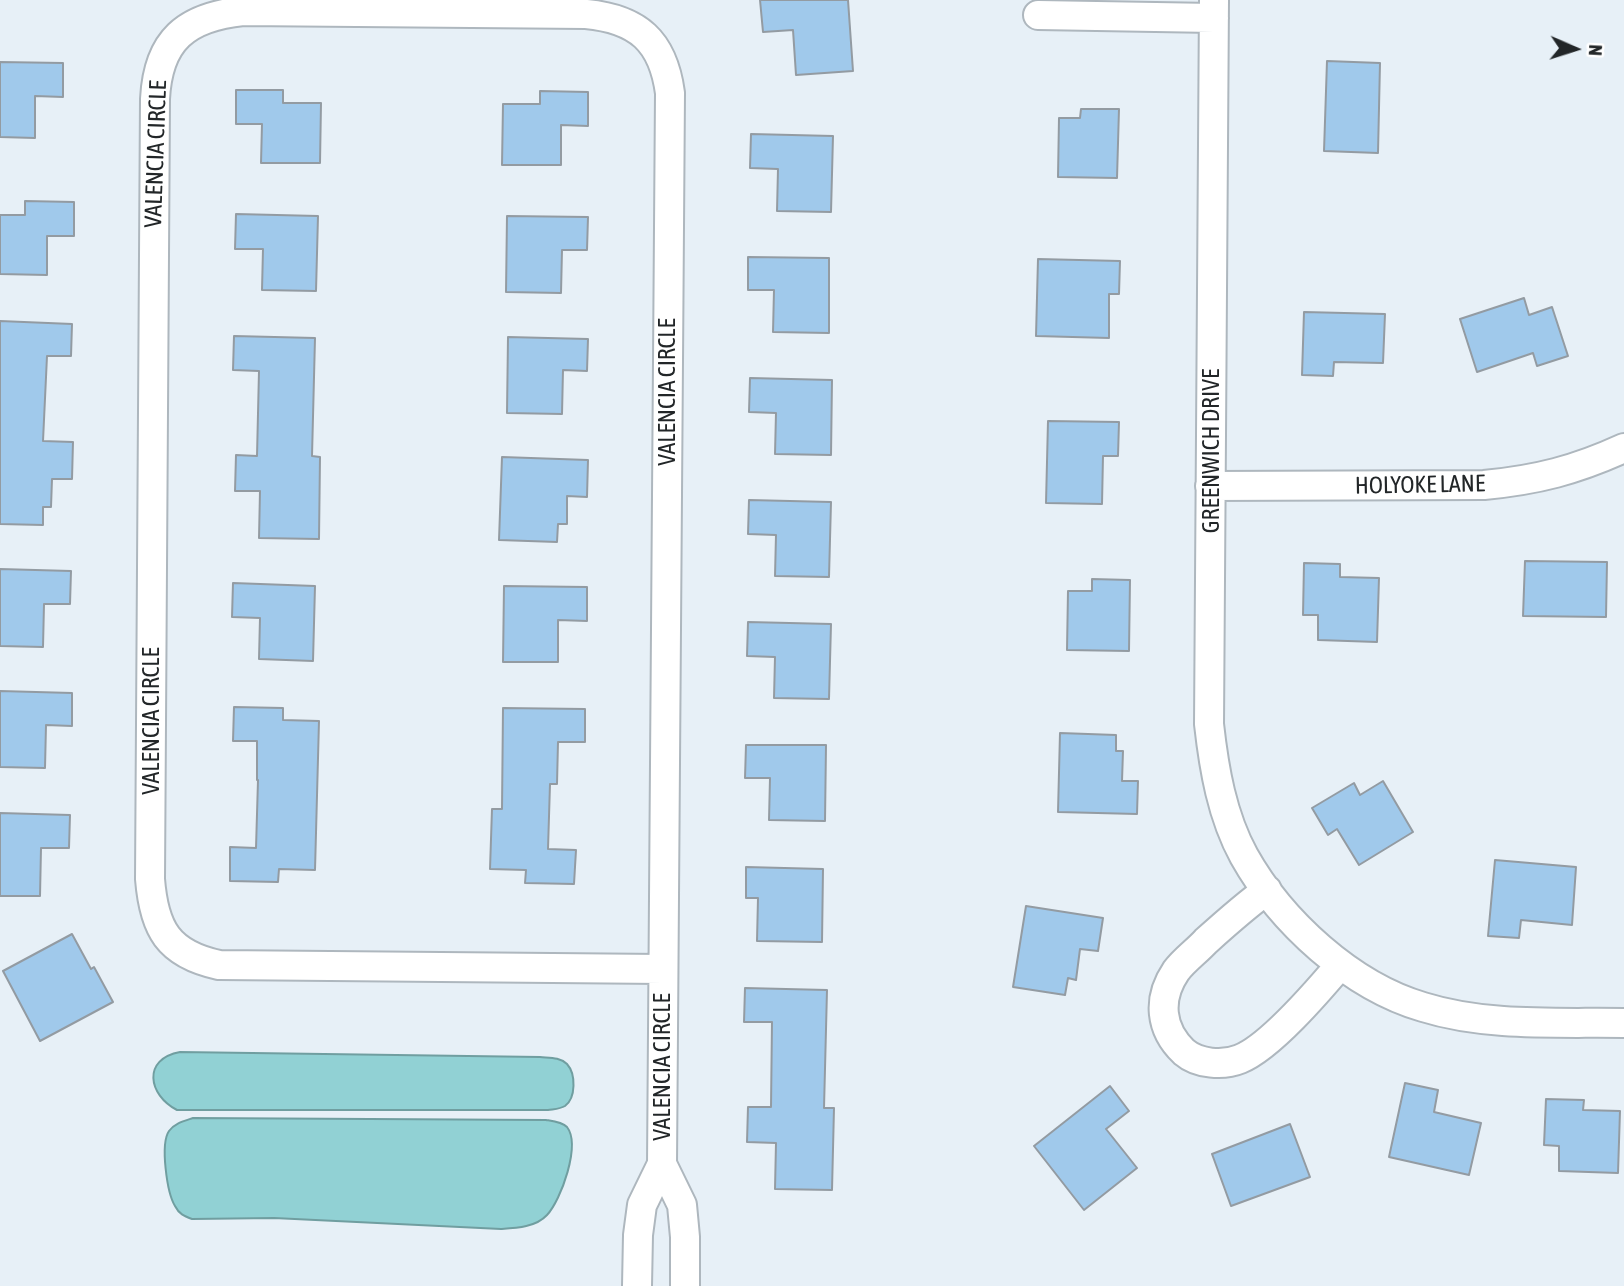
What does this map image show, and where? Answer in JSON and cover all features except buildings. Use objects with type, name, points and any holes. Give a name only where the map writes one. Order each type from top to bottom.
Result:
[{"type":"street","points":[[1038,15],[1214,9]]},
{"type":"street","name":"GREENWICH DRIVE","points":[[1214,9],[1209,724],[1214,767],[1225,810],[1244,856],[1267,890],[1316,944],[1340,965],[1369,984],[1422,1007],[1461,1016],[1512,1021],[1624,1023]]},
{"type":"street","name":"VALENCIA CIRCLE","points":[[637,1286],[638,1235],[642,1205],[662,1164],[670,93],[663,59],[644,35],[632,27],[606,16],[586,14],[243,11],[202,19],[188,27],[166,50],[160,65],[156,90],[150,879],[151,900],[157,918],[176,947],[200,961],[219,965],[663,969]]},
{"type":"street","name":"HOLYOKE LANE","points":[[1210,486],[1484,485],[1528,481],[1564,472],[1624,448]]},
{"type":"street","points":[[1267,890],[1238,912],[1177,970],[1166,990],[1162,1008],[1166,1028],[1174,1041],[1188,1055],[1201,1060],[1225,1063],[1238,1060],[1266,1041],[1317,992],[1340,965]]},
{"type":"street","name":"VALENCIA CIRCLE","points":[[662,1164],[682,1205],[685,1286]]},
{"type":"water","points":[[180,1052],[540,1057],[561,1060],[567,1064],[574,1086],[565,1106],[548,1110],[177,1110],[160,1096],[153,1078],[159,1062]]},
{"type":"water","points":[[193,1118],[546,1120],[567,1127],[571,1135],[571,1159],[552,1208],[543,1219],[526,1226],[501,1229],[274,1218],[192,1219],[180,1213],[172,1200],[167,1180],[165,1146],[169,1131],[177,1124]]}]
